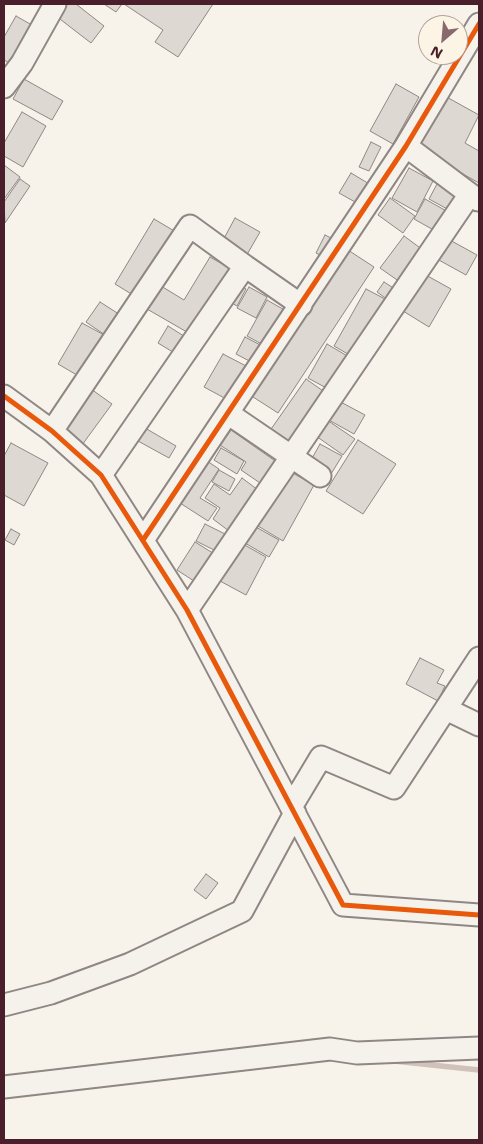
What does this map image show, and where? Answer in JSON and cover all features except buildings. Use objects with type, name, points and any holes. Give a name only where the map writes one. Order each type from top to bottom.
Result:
[{"type":"street","points":[[4,87],[22,63],[56,4]]},
{"type":"street","points":[[143,540],[229,414],[406,146],[479,24]]},
{"type":"street","points":[[187,610],[291,457],[477,198],[406,146]]},
{"type":"street","points":[[52,431],[190,226],[301,305]]},
{"type":"street","points":[[101,475],[245,266]]},
{"type":"street","points":[[4,396],[52,431],[101,475],[187,610],[344,905],[479,915]]},
{"type":"street","points":[[229,414],[320,476]]},
{"type":"street","points":[[4,1005],[51,993],[130,964],[242,911],[321,756],[394,788],[479,658]]},
{"type":"street","points":[[446,709],[479,725]]},
{"type":"street","points":[[4,1086],[330,1049],[357,1053],[479,1048]]},
{"type":"waterway","points":[[394,1061],[479,1070]]},
{"type":"cycle path","points":[[143,540],[406,146],[479,24]]},
{"type":"cycle path","points":[[4,396],[52,431],[101,475],[187,610],[343,905],[479,915]]}]
